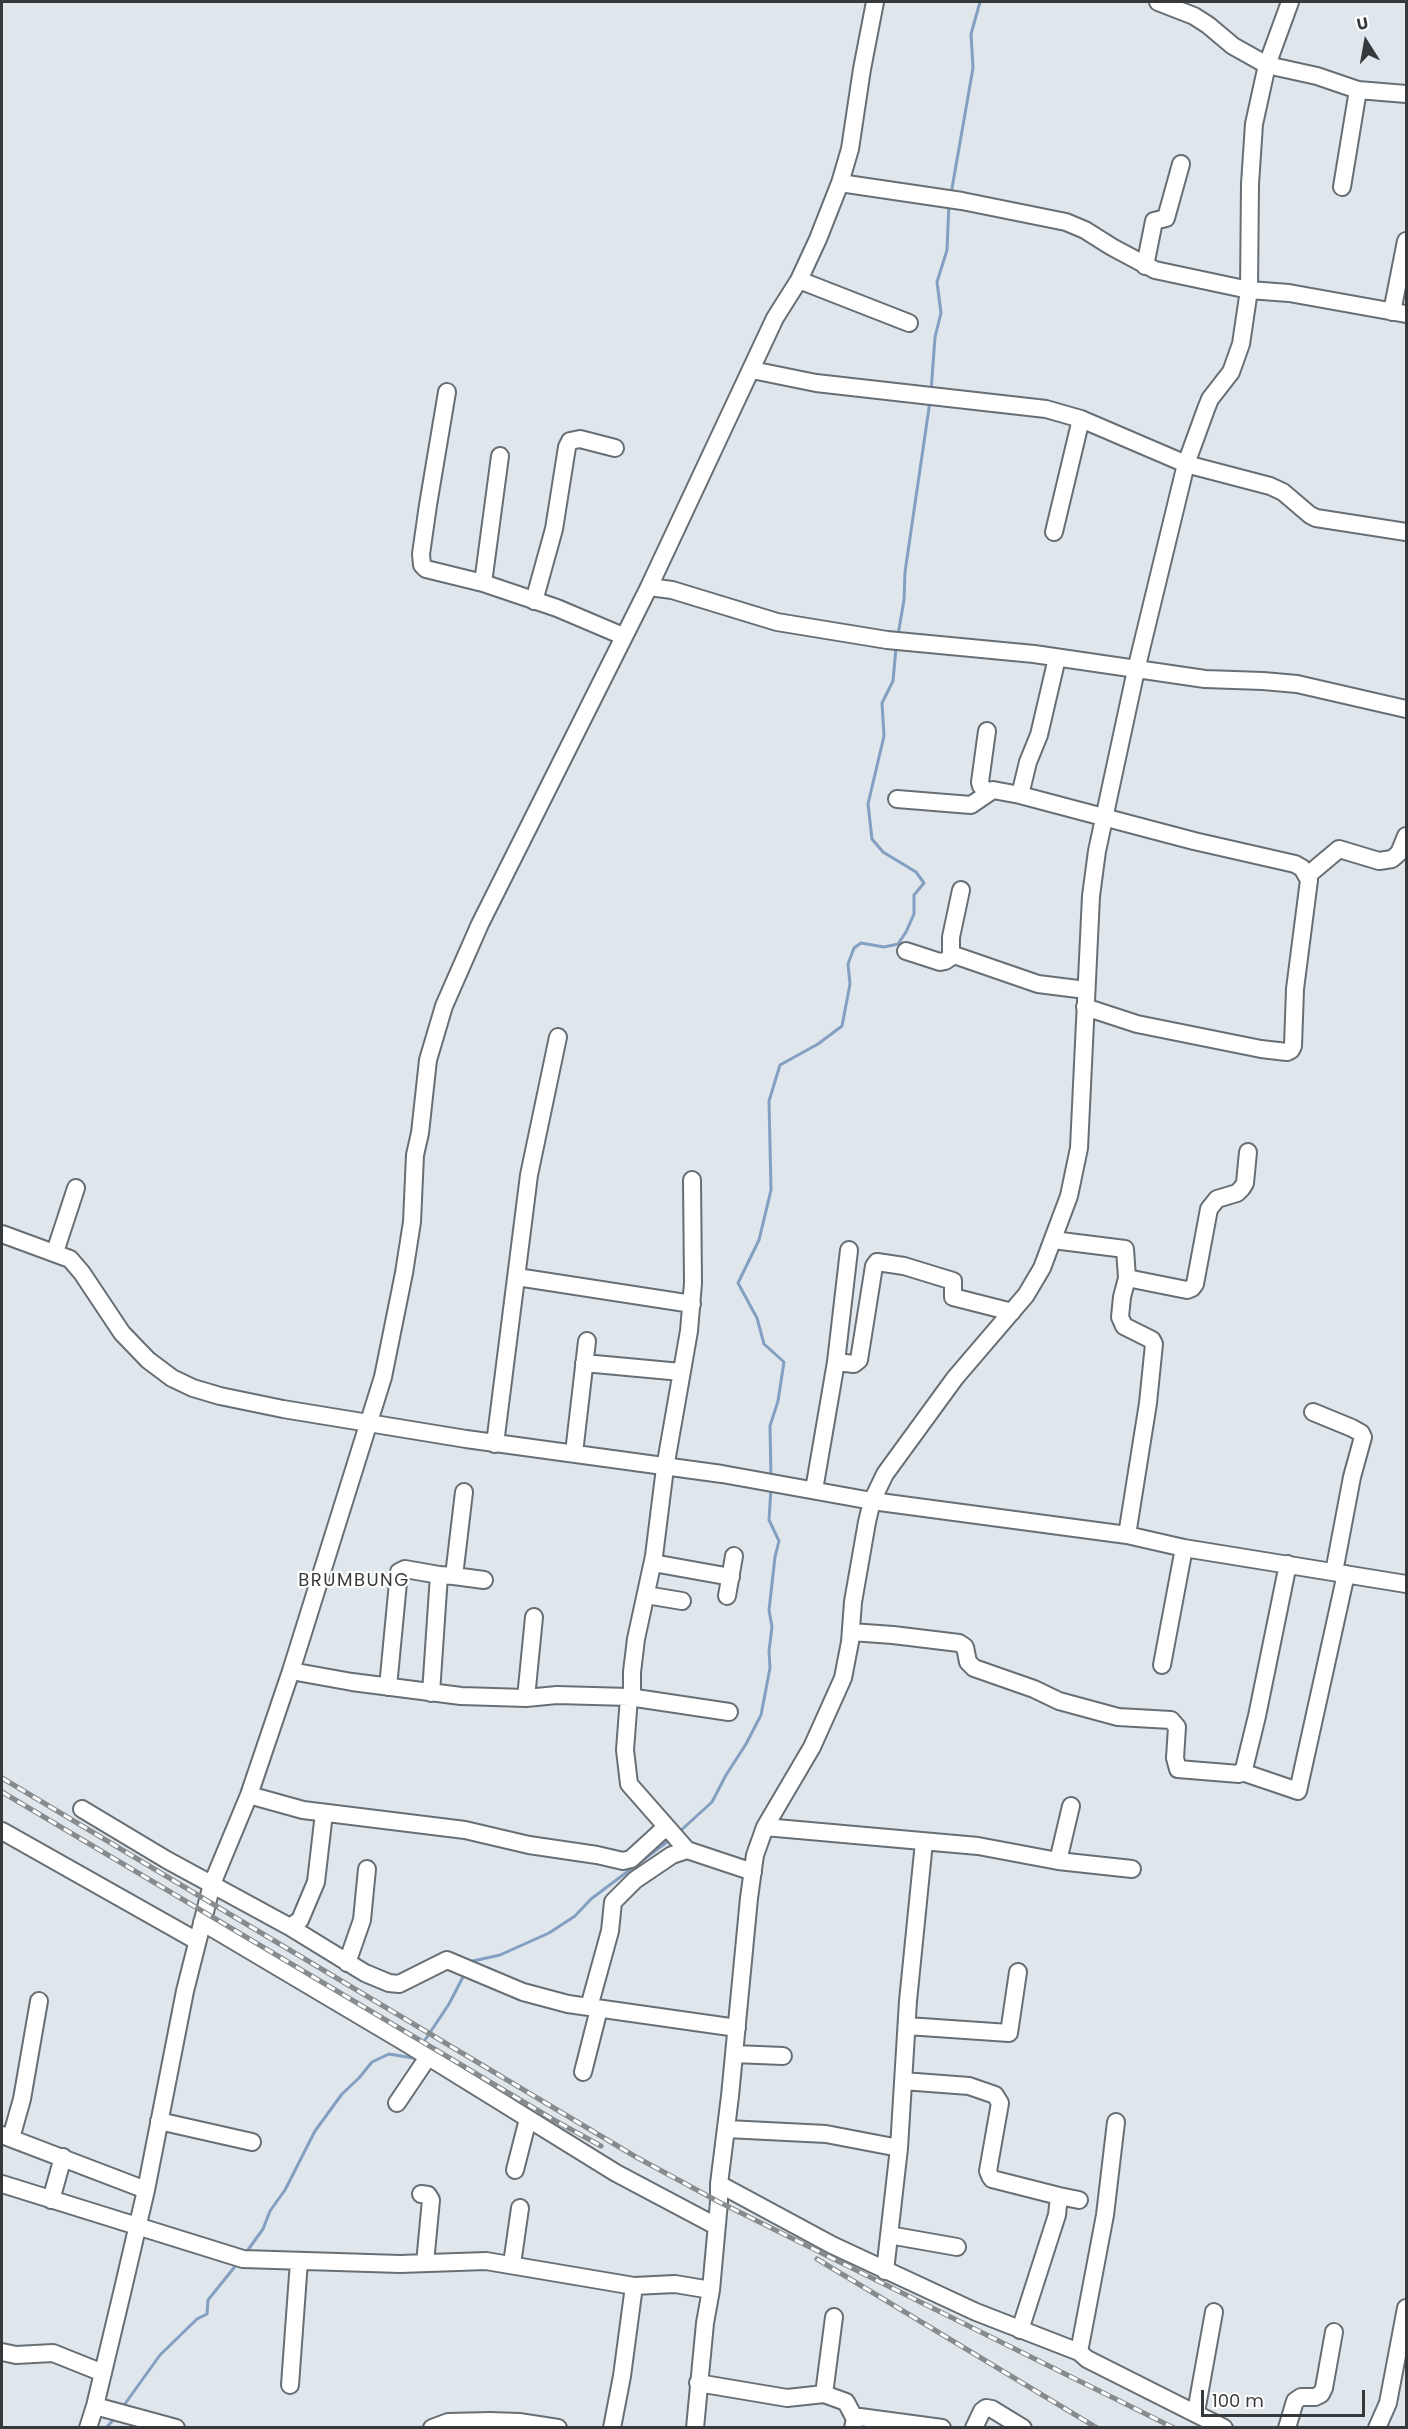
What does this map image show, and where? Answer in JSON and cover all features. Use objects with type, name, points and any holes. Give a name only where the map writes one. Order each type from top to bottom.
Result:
[{"type":"street","points":[[110,2410],[103,2373],[146,2190],[197,1941],[212,1884],[249,1795],[291,1671],[382,1377],[404,1273],[412,1222],[415,1155],[420,1133],[428,1060],[444,1006],[480,924],[649,587],[775,318],[799,280],[818,239],[840,183],[850,148],[875,2]]},
{"type":"street","points":[[1158,2],[1208,24],[1233,46],[1267,65],[1317,76],[1358,90],[1407,94]]},
{"type":"street","points":[[695,2427],[755,1855],[765,1827],[812,1748],[838,1689],[846,1664],[853,1602],[872,1502],[885,1474],[933,1408],[1034,1283],[1069,1196],[1079,1148],[1091,896],[1103,817],[1186,464],[1210,399],[1231,372],[1238,357],[1249,290],[1251,150],[1256,113],[1267,65],[1290,2]]},
{"type":"street","points":[[1342,187],[1358,90]]},
{"type":"street","points":[[1145,266],[1153,222],[1166,218],[1181,164]]},
{"type":"street","points":[[840,183],[962,201],[1066,222],[1085,230],[1145,266],[1249,290],[1289,293],[1399,313],[1407,241]]},
{"type":"street","points":[[799,280],[909,323]]},
{"type":"street","points":[[752,370],[816,383],[1046,409],[1081,419],[1186,464],[1270,486],[1283,492],[1310,515],[1321,520],[1407,532]]},
{"type":"street","points":[[447,392],[421,561],[426,569],[483,583],[557,608],[623,636]]},
{"type":"street","points":[[1054,532],[1081,419]]},
{"type":"street","points":[[534,601],[554,529],[567,447],[570,441],[580,439],[615,448]]},
{"type":"street","points":[[483,583],[500,456]]},
{"type":"street","points":[[649,587],[672,590],[777,622],[887,640],[1034,654],[1205,679],[1297,684],[1407,709]]},
{"type":"street","points":[[1020,795],[1057,658]]},
{"type":"street","points":[[987,731],[980,782],[988,792]]},
{"type":"street","points":[[897,799],[971,805],[976,804],[988,792],[996,790],[1287,862],[1302,868],[1308,875]]},
{"type":"street","points":[[1085,1007],[1137,1024],[1262,1048],[1287,1052],[1291,1050],[1295,989],[1308,875],[1340,849],[1379,861],[1392,859],[1399,853],[1407,836]]},
{"type":"street","points":[[961,890],[951,937],[951,951],[954,955],[1038,984],[1086,990]]},
{"type":"street","points":[[906,951],[940,962],[954,955]]},
{"type":"street","points":[[495,1444],[529,1175],[558,1038]]},
{"type":"street","points":[[1127,1278],[1187,1290],[1192,1288],[1195,1284],[1209,1209],[1216,1199],[1237,1193],[1242,1188],[1245,1183],[1248,1152]]},
{"type":"street","points":[[692,1180],[692,1304],[665,1468],[653,1563],[636,1639],[625,1750],[630,1784],[684,1847],[753,1872]]},
{"type":"street","points":[[55,1252],[76,1188]]},
{"type":"street","points":[[2,1234],[70,1258],[122,1333],[148,1360],[172,1378],[193,1388],[220,1396],[495,1444],[722,1474],[872,1502],[1127,1535],[1184,1548],[1407,1584]]},
{"type":"street","points":[[1053,1240],[1122,1247],[1127,1252],[1127,1278],[1122,1297],[1121,1322],[1124,1326],[1152,1340],[1155,1350],[1127,1535]]},
{"type":"street","points":[[814,1490],[836,1362],[849,1250]]},
{"type":"street","points":[[836,1362],[853,1364],[859,1360],[874,1266],[877,1262],[904,1266],[952,1280],[954,1282],[953,1297],[1012,1312]]},
{"type":"street","points":[[517,1277],[692,1304]]},
{"type":"street","points":[[574,1453],[587,1341]]},
{"type":"street","points":[[585,1363],[681,1372]]},
{"type":"street","points":[[851,1632],[959,1643],[965,1647],[968,1662],[974,1668],[1034,1689],[1059,1701],[1118,1717],[1172,1720],[1177,1727],[1175,1758],[1178,1769],[1239,1774],[1242,1772],[1298,1791],[1340,1573],[1352,1477],[1363,1437],[1352,1428],[1313,1412]]},
{"type":"street","points":[[431,1693],[447,1575],[464,1492]]},
{"type":"street","points":[[1162,1665],[1184,1548]]},
{"type":"street","points":[[727,1596],[734,1556]]},
{"type":"street","points":[[653,1563],[731,1577]]},
{"type":"street","points":[[1242,1772],[1257,1716],[1288,1564]]},
{"type":"street","points":[[388,1687],[399,1572],[405,1569],[484,1580]]},
{"type":"street","points":[[646,1595],[682,1601]]},
{"type":"street","points":[[526,1698],[534,1617]]},
{"type":"street","points":[[291,1671],[431,1693],[526,1698],[557,1695],[630,1697],[729,1712]]},
{"type":"street","points":[[249,1795],[324,1814],[465,1830],[529,1845],[623,1861],[631,1859],[666,1827]]},
{"type":"street","points":[[1058,1861],[1071,1806]]},
{"type":"street","points":[[82,1809],[290,1927],[347,1963],[394,1984],[399,1984],[441,1962],[453,1961],[523,1992],[568,2004],[737,2028]]},
{"type":"street","points":[[290,1927],[300,1920],[316,1882],[324,1814]]},
{"type":"street","points":[[765,1827],[990,1848],[1058,1861],[1131,1869]]},
{"type":"street","points":[[2,1831],[197,1941]]},
{"type":"street","points":[[885,2271],[899,2148],[907,2026],[924,1842]]},
{"type":"street","points":[[583,2072],[610,1931],[613,1902],[635,1880],[684,1847]]},
{"type":"street","points":[[347,1963],[362,1920],[367,1869]]},
{"type":"street","points":[[202,1922],[406,2043],[636,2185],[717,2226]]},
{"type":"street","points":[[907,2026],[1009,2033],[1018,1972]]},
{"type":"street","points":[[39,2001],[22,2099],[6,2137],[146,2190]]},
{"type":"street","points":[[734,2054],[783,2056]]},
{"type":"street","points":[[398,2103],[426,2056]]},
{"type":"street","points":[[903,2081],[969,2086],[996,2096],[1000,2103],[988,2171],[992,2179],[1078,2200]]},
{"type":"street","points":[[515,2170],[528,2119]]},
{"type":"street","points":[[159,2121],[252,2142]]},
{"type":"street","points":[[1079,2352],[1105,2215],[1116,2122]]},
{"type":"street","points":[[727,2130],[833,2135],[899,2148]]},
{"type":"street","points":[[51,2200],[63,2157]]},
{"type":"street","points":[[2,2184],[243,2259],[425,2263],[486,2260],[634,2286],[675,2284],[711,2290]]},
{"type":"street","points":[[719,2184],[885,2271],[1020,2330],[1079,2352],[1087,2360],[1224,2427]]},
{"type":"street","points":[[421,2194],[428,2195],[431,2200],[425,2263]]},
{"type":"street","points":[[1020,2330],[1054,2225],[1059,2196]]},
{"type":"street","points":[[512,2264],[519,2208]]},
{"type":"street","points":[[889,2235],[957,2247]]},
{"type":"street","points":[[290,2385],[299,2261]]},
{"type":"street","points":[[612,2427],[622,2376],[634,2286]]},
{"type":"street","points":[[1377,2427],[1388,2403],[1407,2308]]},
{"type":"street","points":[[1196,2412],[1214,2312]]},
{"type":"street","points":[[824,2394],[834,2317]]},
{"type":"street","points":[[1287,2427],[1295,2401],[1301,2397],[1315,2397],[1321,2394],[1324,2388],[1334,2332]]},
{"type":"street","points":[[2,2352],[16,2355],[53,2353],[103,2373]]},
{"type":"street","points":[[698,2383],[787,2398],[824,2394],[846,2402],[854,2423],[877,2418],[942,2427]]},
{"type":"street","points":[[974,2427],[981,2411],[986,2408],[992,2409],[1023,2427]]},
{"type":"street","points":[[88,2427],[110,2410]]},
{"type":"street","points":[[110,2410],[176,2427]]},
{"type":"street","points":[[432,2427],[448,2422],[500,2421],[558,2427]]},
{"type":"waterway","points":[[951,194],[973,68],[971,34],[980,2]]},
{"type":"waterway","points":[[931,392],[935,337],[941,313],[937,282],[947,250],[949,203]]},
{"type":"waterway","points":[[898,635],[930,401]]},
{"type":"waterway","points":[[771,1479],[770,1426],[778,1401],[784,1362],[764,1344],[757,1318],[738,1283],[759,1240],[771,1190],[769,1101],[780,1065],[818,1044],[842,1026],[850,984],[848,964],[854,948],[861,943],[884,947],[898,944],[914,914],[914,895],[924,883],[916,872],[883,852],[872,839],[868,804],[884,736],[882,703],[893,681],[896,648]]},
{"type":"waterway","points":[[678,1833],[712,1802],[761,1715],[770,1668],[769,1651],[772,1627],[769,1610],[779,1541],[769,1520],[771,1488]]},
{"type":"waterway","points":[[471,1964],[473,1961],[500,1955],[549,1933],[575,1916],[591,1899],[671,1839]]},
{"type":"waterway","points":[[421,2046],[449,2004],[464,1975]]},
{"type":"waterway","points":[[245,2254],[263,2229],[270,2211],[285,2190],[315,2131],[342,2094],[372,2062],[389,2054],[413,2058],[414,2056]]},
{"type":"waterway","points":[[122,2408],[160,2355],[197,2319],[207,2314],[208,2300],[237,2264]]},
{"type":"waterway","points":[[106,2428],[115,2418]]},
{"type":"railway","points":[[2,1778],[636,2157],[719,2202],[1174,2428]]},
{"type":"railway","points":[[2,1792],[601,2146]]},
{"type":"railway","points":[[817,2259],[1097,2428]]},
{"type":"district","name":"BRUMBUNG","points":[[354,1581]]}]
